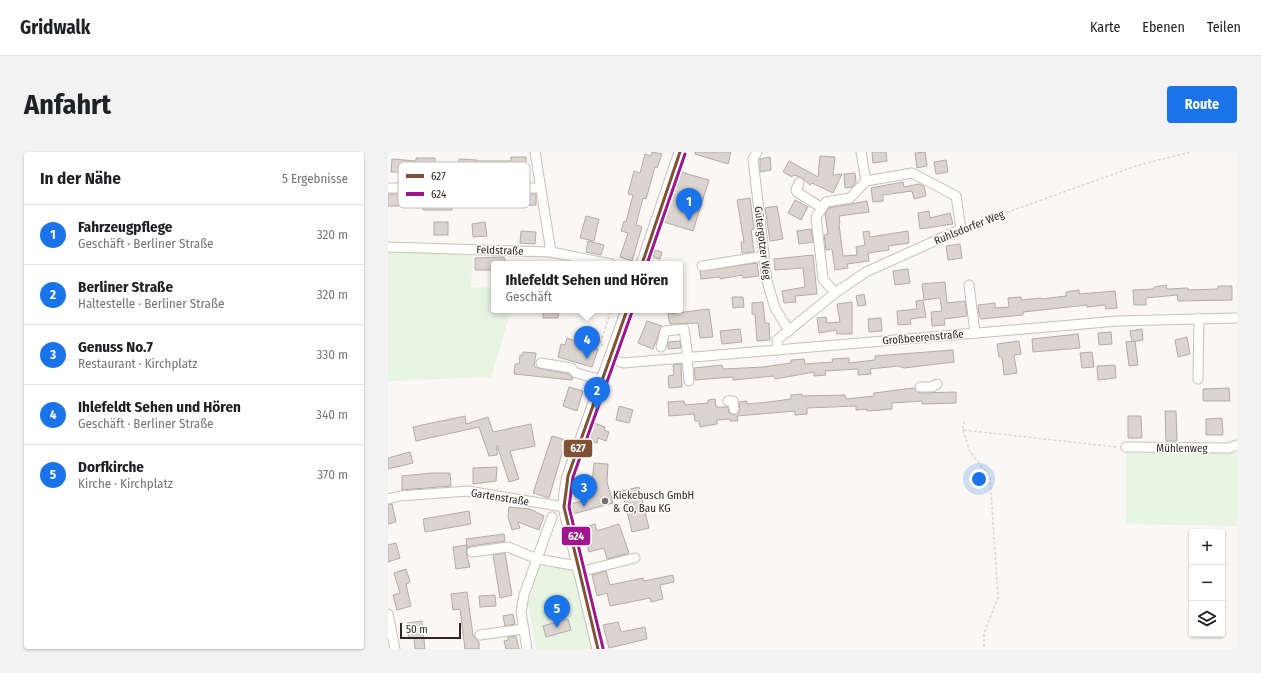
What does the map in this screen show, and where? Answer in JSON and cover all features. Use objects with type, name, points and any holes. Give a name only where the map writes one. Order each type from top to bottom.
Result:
[{"type":"main road","points":[[643,261],[680,152]]},
{"type":"main road","points":[[598,649],[564,507],[564,492],[568,476],[626,313]]},
{"type":"street","points":[[535,152],[551,252]]},
{"type":"street","name":"Gütergotzer Weg","points":[[757,152],[753,159],[767,281],[775,308],[789,331]]},
{"type":"street","points":[[861,152],[866,181]]},
{"type":"street","points":[[835,292],[823,279],[816,217],[826,202],[850,198],[866,181],[912,173],[956,196],[961,229]]},
{"type":"street","points":[[799,183],[796,190],[797,192],[822,208]]},
{"type":"street","points":[[530,188],[540,188]]},
{"type":"street","name":"Ruhlsdorfer Weg","points":[[778,350],[777,340],[835,292],[866,272],[961,229]]},
{"type":"street","name":"Feldstraße","points":[[388,247],[551,252],[596,261]]},
{"type":"street","points":[[702,266],[764,256]]},
{"type":"street","points":[[970,285],[975,333]]},
{"type":"street","points":[[1198,379],[1199,318]]},
{"type":"street","name":"Großbeerenstraße","points":[[609,360],[624,363],[1118,321],[1237,318]]},
{"type":"street","points":[[661,347],[665,331],[684,329],[689,381]]},
{"type":"street","points":[[541,363],[571,368],[576,373],[602,380]]},
{"type":"street","points":[[920,388],[932,387],[937,384]]},
{"type":"street","points":[[728,401],[733,401],[734,409]]},
{"type":"street","name":"Mühlenweg","points":[[1126,448],[1229,448],[1237,445]]},
{"type":"street","name":"Gartenstraße","points":[[388,499],[400,496],[468,491],[564,507]]},
{"type":"street","points":[[528,649],[521,612],[524,595],[552,517]]},
{"type":"street","points":[[472,552],[508,547],[537,559],[578,569],[635,558]]},
{"type":"street","points":[[388,614],[395,649]]},
{"type":"street","points":[[480,635],[524,629]]},
{"type":"path","name":"Ruhlsdorfer Weg","points":[[961,229],[1139,165],[1191,152]]},
{"type":"path","points":[[606,346],[600,344],[610,313]]},
{"type":"path","points":[[964,421],[963,430],[970,452],[990,477],[998,597],[984,634],[984,649]]},
{"type":"path","points":[[963,430],[1126,448]]},
{"type":"green space","points":[[388,247],[473,249],[471,287],[491,288],[491,313],[510,313],[491,377],[388,381]]},
{"type":"green space","points":[[1126,447],[1237,452],[1237,526],[1126,524]]},
{"type":"green space","points":[[540,566],[574,570],[593,649],[536,649],[528,605]]},
{"type":"building","points":[[652,152],[662,154],[657,168],[655,167],[646,199],[643,198],[636,225],[642,227],[632,261],[620,257],[628,233],[621,231],[624,221],[626,222],[633,195],[628,194],[634,171],[640,173],[645,154],[651,156]]},
{"type":"building","points":[[695,152],[731,152],[728,164],[695,154]]},
{"type":"building","points":[[872,152],[886,152],[887,161],[873,163]]},
{"type":"building","points":[[925,152],[927,166],[917,168],[915,153]]},
{"type":"building","points":[[820,156],[835,157],[833,175],[842,174],[833,193],[812,183],[810,185],[801,177],[793,175],[792,177],[783,172],[789,161],[818,177]]},
{"type":"building","points":[[511,157],[526,157],[526,162],[459,162],[459,159],[477,161],[511,161]]},
{"type":"building","points":[[770,157],[771,170],[760,172],[760,159]]},
{"type":"building","points":[[416,158],[435,158],[435,162],[398,162],[398,172],[391,172],[392,159],[416,161]]},
{"type":"building","points":[[946,160],[948,172],[936,174],[934,162]]},
{"type":"building","points":[[681,172],[709,180],[693,231],[664,222]]},
{"type":"building","points":[[855,173],[856,182],[852,187],[845,188],[844,174]]},
{"type":"building","points":[[903,182],[904,187],[919,184],[924,186],[926,196],[914,199],[912,191],[883,195],[883,201],[873,202],[871,188]]},
{"type":"building","points":[[388,194],[398,194],[398,206],[388,206]]},
{"type":"building","points":[[530,194],[536,194],[536,205],[530,205]]},
{"type":"building","points":[[750,198],[754,229],[751,230],[754,252],[742,253],[741,242],[744,242],[737,200]]},
{"type":"building","points":[[795,200],[808,207],[801,220],[788,213]]},
{"type":"building","points":[[867,201],[869,212],[839,216],[843,256],[857,255],[856,247],[865,245],[863,232],[869,231],[870,237],[908,231],[909,243],[888,246],[889,250],[868,253],[869,261],[847,264],[848,268],[835,270],[832,249],[826,250],[824,235],[828,234],[825,214],[829,208]]},
{"type":"building","points":[[777,206],[783,239],[770,241],[765,208]]},
{"type":"building","points":[[423,208],[452,208],[452,210],[423,210]]},
{"type":"building","points":[[929,211],[930,218],[950,213],[953,224],[920,229],[918,213]]},
{"type":"building","points":[[586,216],[599,219],[594,241],[580,238]]},
{"type":"building","points":[[434,222],[448,222],[448,235],[434,235]]},
{"type":"building","points":[[485,222],[487,236],[473,237],[472,224]]},
{"type":"building","points":[[811,229],[813,242],[799,244],[797,231]]},
{"type":"building","points":[[521,231],[536,232],[535,244],[520,243]]},
{"type":"building","points":[[588,241],[604,245],[601,255],[586,252]]},
{"type":"building","points":[[960,244],[962,258],[948,260],[946,246]]},
{"type":"building","points":[[655,250],[662,252],[660,259],[653,257]]},
{"type":"building","points":[[813,255],[817,294],[795,296],[796,302],[784,303],[782,291],[805,287],[803,268],[775,270],[774,259]]},
{"type":"building","points":[[504,257],[505,261],[491,261],[491,270],[475,270],[475,258]]},
{"type":"building","points":[[757,263],[759,276],[743,278],[742,275],[720,279],[720,277],[701,279],[700,271]]},
{"type":"building","points":[[908,269],[910,283],[895,285],[893,271]]},
{"type":"building","points":[[945,282],[947,303],[965,301],[967,316],[944,319],[945,325],[932,326],[931,312],[942,311],[940,298],[924,300],[922,284]]},
{"type":"building","points":[[1166,285],[1167,289],[1188,288],[1188,290],[1218,289],[1218,286],[1232,286],[1232,300],[1178,301],[1177,295],[1146,298],[1146,305],[1134,305],[1133,290],[1154,289],[1154,287]]},
{"type":"building","points":[[1079,290],[1079,294],[1115,291],[1117,308],[1106,309],[1105,305],[1087,307],[1087,305],[1023,312],[1023,315],[981,319],[979,315],[978,305],[995,303],[995,308],[1009,307],[1008,298],[1021,297],[1021,300],[1041,299],[1066,296],[1066,292]]},
{"type":"building","points":[[864,294],[866,305],[858,306],[856,296]]},
{"type":"building","points":[[732,297],[743,297],[744,307],[733,308]]},
{"type":"building","points":[[923,300],[926,317],[910,319],[911,324],[898,325],[897,311],[917,309],[916,301]]},
{"type":"building","points":[[763,302],[765,323],[769,323],[770,340],[757,341],[755,314],[752,314],[752,303]]},
{"type":"building","points":[[852,302],[852,334],[837,334],[836,330],[819,333],[817,318],[826,317],[827,323],[840,322],[837,304]]},
{"type":"building","points":[[709,309],[713,337],[700,338],[698,323],[670,324],[668,314]]},
{"type":"building","points":[[543,313],[559,313],[558,318],[543,318]]},
{"type":"building","points":[[881,318],[882,331],[869,332],[868,319]]},
{"type":"building","points":[[647,321],[662,326],[653,349],[638,343]]},
{"type":"building","points":[[740,329],[742,342],[722,344],[720,331]]},
{"type":"building","points":[[1142,329],[1143,340],[1132,342],[1130,331]]},
{"type":"building","points":[[1111,332],[1112,344],[1099,345],[1098,333]]},
{"type":"building","points":[[1078,334],[1080,348],[1033,352],[1032,339]]},
{"type":"building","points":[[1187,337],[1190,354],[1178,357],[1175,340]]},
{"type":"building","points":[[567,338],[598,349],[592,367],[558,357],[561,344],[565,345]]},
{"type":"building","points":[[680,341],[681,348],[668,349],[668,342]]},
{"type":"building","points":[[1019,341],[1021,354],[1014,355],[1017,373],[1004,375],[1002,357],[999,357],[997,344]]},
{"type":"building","points":[[1135,341],[1138,365],[1129,366],[1126,342]]},
{"type":"building","points":[[953,350],[954,362],[904,368],[898,366],[870,369],[871,374],[858,375],[858,369],[825,371],[826,375],[814,376],[814,372],[775,379],[774,376],[733,380],[733,377],[695,380],[694,368],[722,365],[723,369],[763,367],[791,363],[791,360],[804,359],[805,364],[833,362],[832,359],[849,358],[849,363],[875,360],[875,356]]},
{"type":"building","points":[[523,352],[536,353],[534,366],[568,374],[572,377],[572,380],[514,374],[515,364],[519,364],[520,355],[523,355]]},
{"type":"building","points":[[1092,352],[1094,367],[1082,368],[1080,353]]},
{"type":"building","points":[[681,364],[682,387],[669,388],[668,376],[674,375],[673,365]]},
{"type":"building","points":[[1115,365],[1116,378],[1098,380],[1097,366]]},
{"type":"building","points":[[569,387],[583,391],[577,411],[563,406]]},
{"type":"building","points":[[914,388],[920,393],[956,392],[956,403],[922,404],[922,401],[892,403],[892,409],[867,411],[867,409],[856,410],[856,406],[807,408],[807,414],[795,415],[795,411],[737,416],[738,421],[730,421],[730,419],[717,420],[717,424],[700,427],[699,421],[695,421],[694,414],[669,416],[668,402],[684,401],[685,405],[708,403],[708,400],[715,399],[716,407],[728,407],[729,413],[734,415],[740,411],[739,402],[747,401],[747,404],[769,402],[791,399],[791,395],[802,394],[802,396],[845,395],[846,399],[874,396],[874,393]]},
{"type":"building","points":[[1229,388],[1230,401],[1203,401],[1203,389]]},
{"type":"building","points":[[619,406],[633,410],[629,423],[616,420]]},
{"type":"building","points":[[1165,411],[1176,411],[1177,441],[1166,441]]},
{"type":"building","points":[[465,416],[466,424],[488,417],[493,432],[531,424],[535,446],[510,451],[519,479],[509,482],[497,445],[497,455],[489,456],[479,427],[416,441],[413,427]]},
{"type":"building","points":[[1128,416],[1141,416],[1142,438],[1128,438]]},
{"type":"building","points":[[1222,418],[1223,435],[1206,435],[1206,419]]},
{"type":"building","points":[[594,423],[605,427],[604,430],[609,432],[606,441],[598,438],[597,443],[588,440]]},
{"type":"building","points":[[552,436],[566,440],[549,498],[533,493]]},
{"type":"building","points":[[410,452],[413,463],[388,469],[388,458]]},
{"type":"building","points":[[594,463],[608,464],[607,482],[613,503],[573,514],[571,504],[588,499],[572,493],[575,479],[592,486]]},
{"type":"building","points":[[497,467],[496,481],[473,484],[473,468]]},
{"type":"building","points":[[450,473],[451,486],[402,490],[402,476]]},
{"type":"building","points":[[639,487],[649,528],[632,532],[622,491]]},
{"type":"building","points":[[392,504],[396,522],[388,524],[388,505]]},
{"type":"building","points":[[509,507],[530,509],[544,516],[539,530],[518,522],[520,528],[512,530],[508,517]]},
{"type":"building","points":[[469,511],[471,524],[425,532],[423,519]]},
{"type":"building","points":[[595,524],[597,531],[619,524],[629,553],[607,559],[604,548],[589,552],[582,528]]},
{"type":"building","points":[[504,534],[505,541],[471,546],[467,548],[466,539]]},
{"type":"building","points":[[396,543],[400,558],[388,562],[388,545]]},
{"type":"building","points":[[467,545],[466,552],[470,567],[456,569],[453,547]]},
{"type":"building","points":[[505,553],[512,595],[500,598],[493,555]]},
{"type":"building","points":[[406,569],[410,582],[406,584],[411,606],[397,610],[393,595],[400,593],[394,573]]},
{"type":"building","points":[[606,571],[610,585],[643,578],[644,581],[673,575],[674,582],[660,585],[663,599],[651,602],[650,598],[610,606],[607,593],[597,596],[592,575]]},
{"type":"building","points":[[467,592],[473,635],[479,642],[479,649],[465,649],[460,609],[453,610],[451,594]]},
{"type":"building","points":[[495,595],[496,606],[480,607],[479,596]]},
{"type":"building","points":[[513,614],[515,624],[505,626],[503,616]]},
{"type":"building","points":[[568,619],[571,630],[546,637],[543,626]]},
{"type":"building","points":[[422,621],[425,649],[415,649],[414,638],[409,639],[407,623]]},
{"type":"building","points":[[618,622],[621,632],[645,627],[647,639],[609,648],[603,625]]},
{"type":"building","points":[[516,636],[519,649],[506,649],[504,641],[508,640],[508,637]]},
{"type":"transit line","name":"627","points":[[643,261],[680,152]]},
{"type":"transit line","name":"624","points":[[648,261],[685,154]]},
{"type":"transit line","name":"627","points":[[598,649],[564,507],[568,476],[626,313]]},
{"type":"transit line","name":"624","points":[[603,648],[569,507],[573,477],[632,313]]},
{"type":"place","name":"Fahrzeugpflege","points":[[689,221]]},
{"type":"place","name":"Ihlefeldt Sehen und Hören","points":[[587,359]]},
{"type":"place","name":"Berliner Straße","points":[[597,410]]},
{"type":"place","name":"Kiekebusch GmbH & Co, Bau KG","points":[[605,501]]},
{"type":"place","name":"Genuss No.7","points":[[584,507]]},
{"type":"place","name":"Dorfkirche","points":[[557,628]]}]
